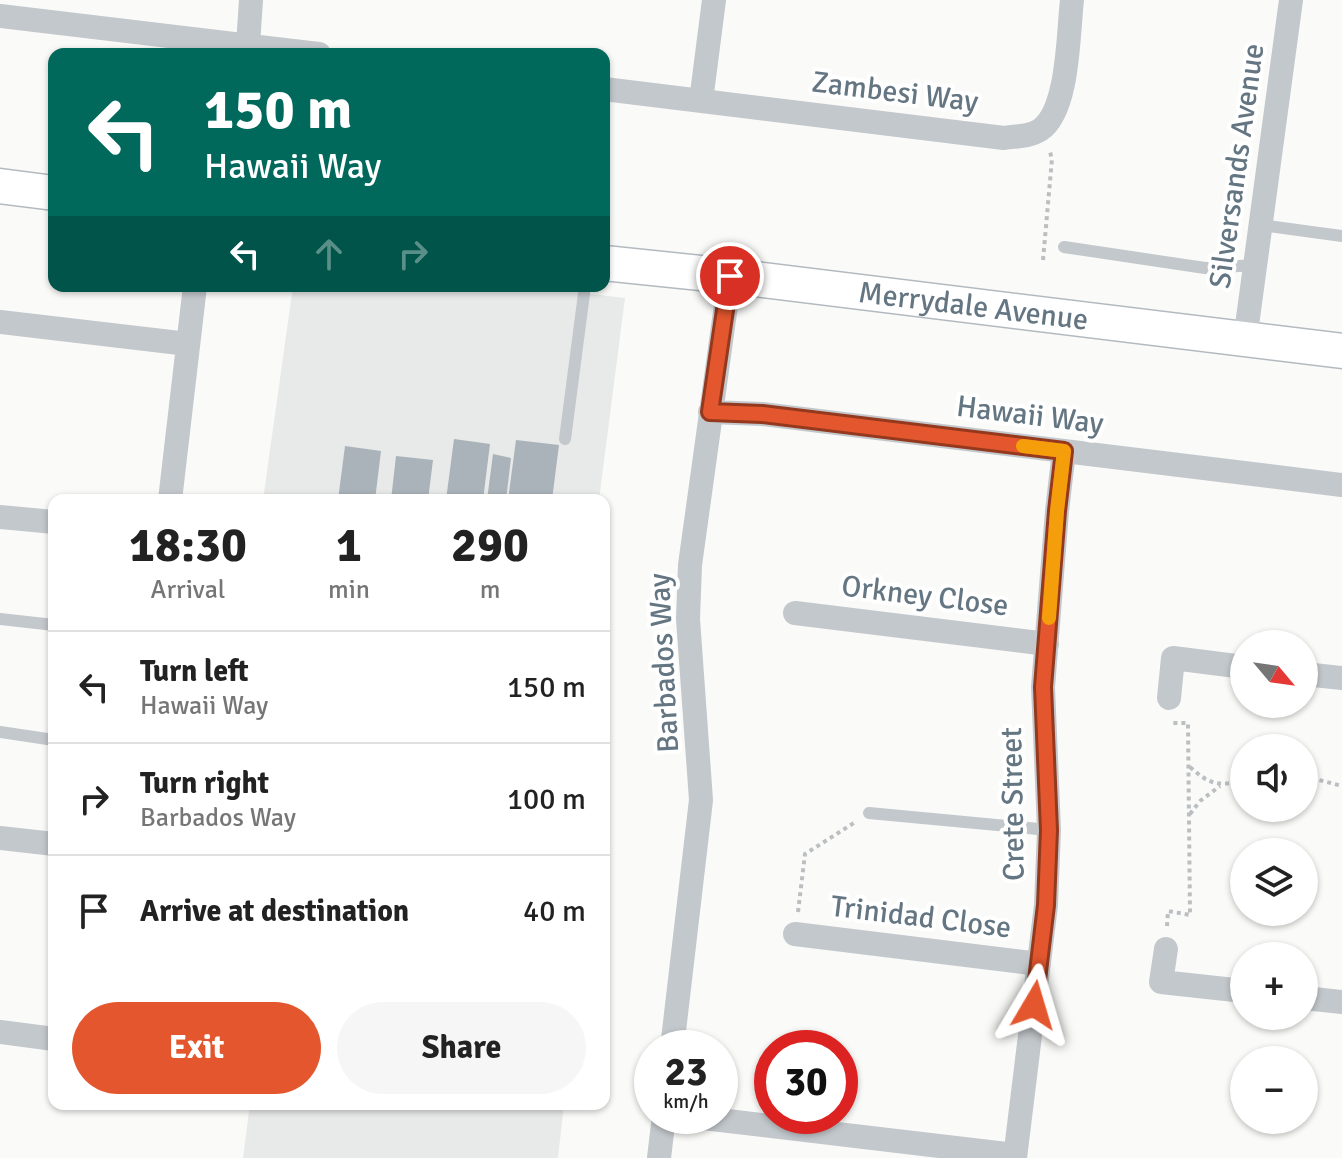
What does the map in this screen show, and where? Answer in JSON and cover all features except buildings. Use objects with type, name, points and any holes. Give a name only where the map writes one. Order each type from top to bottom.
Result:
[{"type":"street","points":[[248,45],[251,0]]},
{"type":"street","points":[[701,101],[714,0]]},
{"type":"street","points":[[1042,129],[1051,120],[1060,102],[1072,0]]},
{"type":"street","name":"Silversands Avenue","points":[[1245,340],[1291,0]]},
{"type":"street","points":[[0,16],[272,48]]},
{"type":"street","name":"Zambesi Way","points":[[610,90],[1004,138],[1030,135],[1042,129]]},
{"type":"street","points":[[0,186],[48,192]]},
{"type":"street","name":"Merrydale Avenue","points":[[610,264],[1342,351]]},
{"type":"street","name":"Barbados Way","points":[[674,1030],[701,800],[689,591],[730,276]]},
{"type":"street","points":[[171,494],[194,292]]},
{"type":"street","points":[[0,322],[188,344]]},
{"type":"street","name":"Hawaii Way","points":[[710,412],[762,414],[1342,485]]},
{"type":"street","name":"Crete Street","points":[[1015,1156],[1046,905],[1049,830],[1043,687],[1064,451]]},
{"type":"street","points":[[0,517],[48,521]]},
{"type":"street","name":"Orkney Close","points":[[795,613],[1047,644]]},
{"type":"street","points":[[1169,698],[1173,658],[1230,665]]},
{"type":"street","points":[[1318,675],[1342,678]]},
{"type":"street","points":[[0,838],[48,843]]},
{"type":"street","name":"Trinidad Close","points":[[795,934],[1039,964]]},
{"type":"street","points":[[1166,949],[1161,982],[1230,989]]},
{"type":"street","points":[[1318,999],[1342,1002]]},
{"type":"street","points":[[0,1032],[48,1038]]},
{"type":"street","points":[[738,1122],[1015,1156]]},
{"type":"street","points":[[659,1158],[662,1134]]},
{"type":"lane","points":[[1261,225],[1342,236]]},
{"type":"lane","points":[[1064,247],[1205,268],[1256,265]]},
{"type":"lane","points":[[565,439],[584,292]]},
{"type":"lane","points":[[0,619],[48,624]]},
{"type":"lane","points":[[0,732],[48,739]]},
{"type":"lane","points":[[869,813],[1049,830]]},
{"type":"path","points":[[1042,129],[1052,159],[1043,260]]},
{"type":"path","points":[[1167,723],[1188,723],[1190,915],[1168,911]]},
{"type":"path","points":[[1188,765],[1220,786]]},
{"type":"path","points":[[1318,780],[1342,786]]},
{"type":"path","points":[[1189,815],[1200,801],[1220,786],[1230,784]]},
{"type":"path","points":[[795,934],[805,854],[869,813]]},
{"type":"shaded area","points":[[292,292],[575,292],[625,298],[600,494],[264,494]]},
{"type":"shaded area","points":[[249,1110],[563,1110],[558,1158],[243,1158]]},
{"type":"slow traffic","points":[[1023,446],[1064,451],[1049,618]]},
{"type":"route","points":[[730,276],[710,412],[762,414],[1064,451],[1043,687],[1049,830],[1046,905],[1034,1005]]}]
